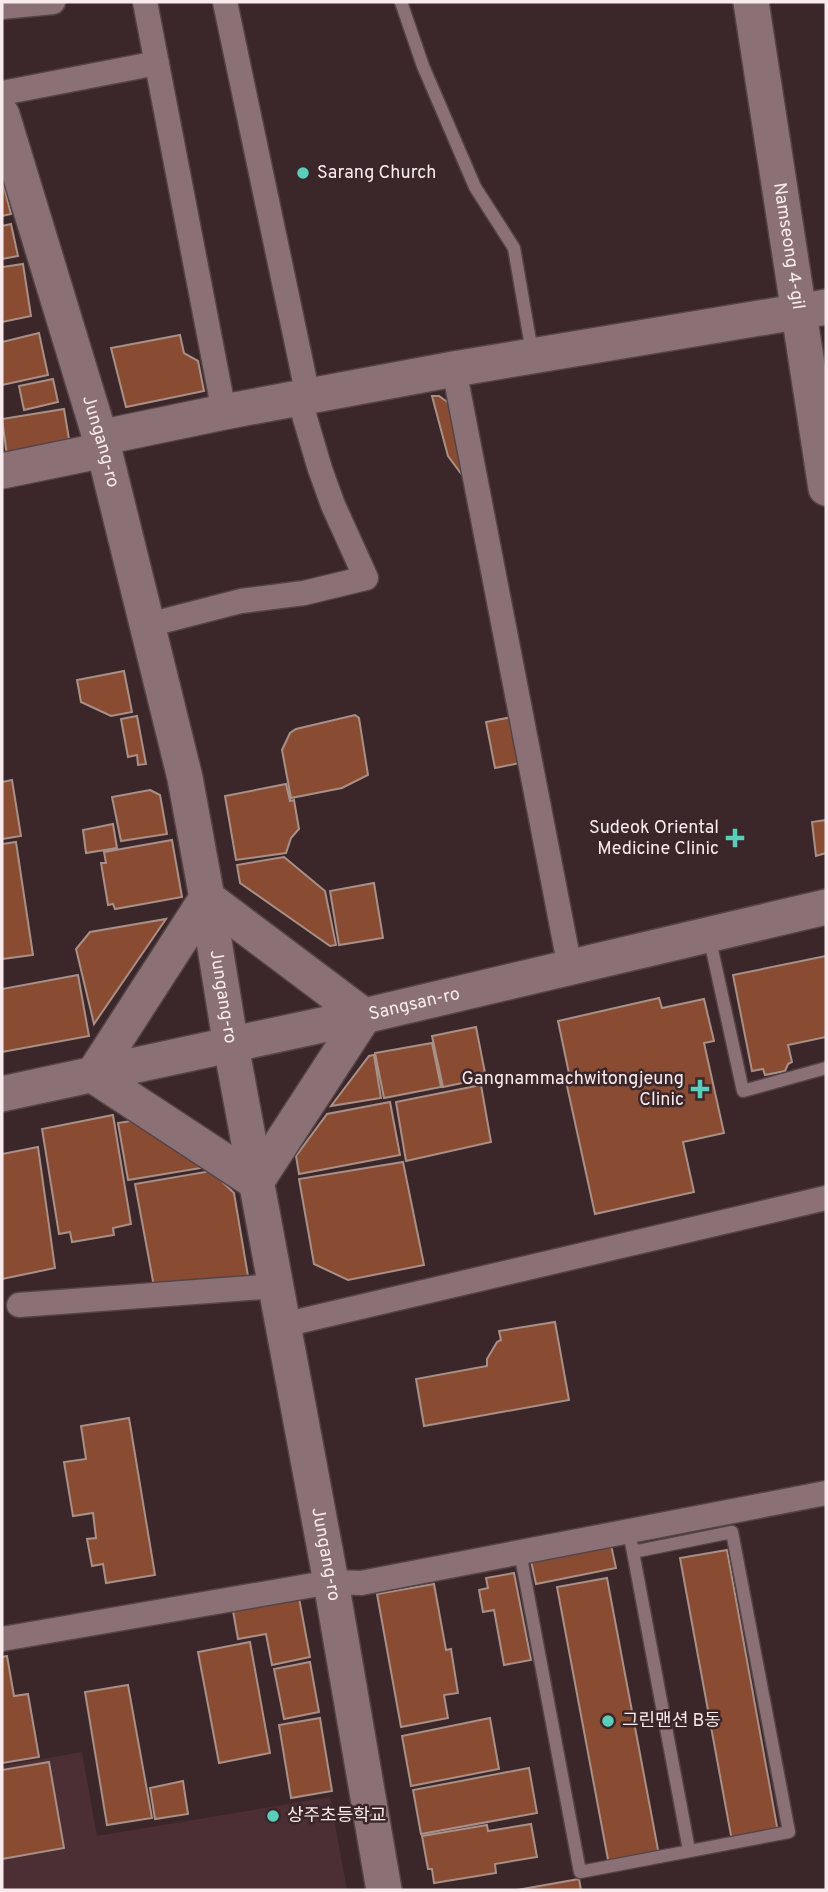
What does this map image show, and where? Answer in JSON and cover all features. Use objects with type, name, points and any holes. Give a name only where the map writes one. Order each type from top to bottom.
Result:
[{"type":"street","points":[[2,7],[53,2]]},
{"type":"street","points":[[145,2],[223,412]]},
{"type":"street","points":[[148,625],[241,601],[304,593],[366,578],[328,493],[303,397],[225,2]]},
{"type":"street","name":"Namseong 4-gil","points":[[751,2],[813,310],[826,488]]},
{"type":"street","points":[[2,93],[157,63]]},
{"type":"street","name":"Jungang-ro","points":[[2,115],[102,444],[185,778],[384,1890]]},
{"type":"street","points":[[2,471],[223,412],[454,369],[813,310]]},
{"type":"street","points":[[454,369],[570,968]]},
{"type":"street","points":[[207,898],[364,1016],[256,1182],[93,1075],[207,898]]},
{"type":"street","name":"Sangsan-ro","points":[[2,1094],[364,1016],[826,907]]},
{"type":"street","points":[[283,1325],[826,1198]]},
{"type":"street","points":[[19,1305],[276,1286]]},
{"type":"street","points":[[2,1639],[331,1582],[361,1583],[520,1552],[631,1542],[826,1493]]},
{"type":"lane","points":[[401,2],[423,66],[475,187],[514,248],[533,356]]},
{"type":"lane","points":[[709,936],[743,1091],[826,1068]]},
{"type":"lane","points":[[520,1552],[580,1872],[789,1832],[732,1532],[631,1542],[689,1850]]},
{"type":"shaded area","name":"상주초등학교","points":[[82,1752],[97,1836],[330,1797],[347,1890],[2,1890],[2,1766]]},
{"type":"building","points":[[2,179],[11,214],[2,216]]},
{"type":"building","points":[[11,224],[18,256],[2,259],[2,226]]},
{"type":"building","points":[[23,264],[31,316],[2,322],[2,267]]},
{"type":"building","points":[[39,333],[48,375],[2,385],[2,342]]},
{"type":"building","points":[[180,335],[184,353],[198,361],[204,391],[126,407],[111,348]]},
{"type":"building","points":[[53,379],[58,402],[24,410],[19,386]]},
{"type":"building","points":[[432,396],[439,396],[453,406],[471,487],[448,456]]},
{"type":"building","points":[[64,409],[70,445],[7,456],[2,419]]},
{"type":"building","points":[[124,671],[132,712],[111,716],[81,702],[77,680]]},
{"type":"building","points":[[355,715],[359,718],[368,775],[342,788],[291,798],[282,750],[290,733],[296,729]]},
{"type":"building","points":[[137,716],[146,764],[138,765],[137,755],[128,757],[121,719]]},
{"type":"building","points":[[512,717],[520,763],[495,768],[486,722]]},
{"type":"building","points":[[12,780],[21,836],[2,839],[2,782]]},
{"type":"building","points":[[286,784],[290,801],[294,800],[299,829],[291,838],[286,853],[236,860],[225,796]]},
{"type":"building","points":[[150,790],[160,795],[167,834],[121,841],[112,797]]},
{"type":"building","points":[[826,820],[826,853],[816,856],[812,822]]},
{"type":"building","points":[[113,824],[117,848],[86,853],[83,830]]},
{"type":"building","points":[[172,840],[182,897],[115,909],[113,904],[108,905],[101,863],[106,863],[104,852]]},
{"type":"building","points":[[16,842],[33,955],[2,959],[2,844]]},
{"type":"building","points":[[284,857],[325,891],[336,945],[330,946],[240,883],[237,865]]},
{"type":"building","points":[[374,883],[383,938],[339,945],[330,891]]},
{"type":"building","points":[[166,919],[94,1024],[76,949],[90,932]]},
{"type":"building","points":[[826,956],[826,1037],[788,1045],[792,1062],[785,1071],[765,1075],[763,1069],[752,1071],[733,975]]},
{"type":"building","points":[[78,975],[89,1036],[2,1052],[2,989]]},
{"type":"building","points":[[659,998],[662,1008],[704,999],[714,1041],[704,1043],[724,1133],[683,1142],[694,1192],[595,1214],[567,1086],[571,1083],[558,1021]]},
{"type":"building","points":[[476,1027],[486,1078],[443,1087],[432,1036]]},
{"type":"building","points":[[432,1043],[441,1087],[384,1098],[375,1053]]},
{"type":"building","points":[[374,1055],[381,1098],[331,1106],[369,1056]]},
{"type":"building","points":[[481,1085],[491,1142],[406,1161],[396,1102]]},
{"type":"building","points":[[390,1102],[400,1155],[299,1174],[296,1156],[327,1114]]},
{"type":"building","points":[[113,1115],[131,1224],[113,1228],[114,1235],[72,1242],[70,1232],[59,1234],[42,1129]]},
{"type":"building","points":[[137,1120],[207,1167],[128,1180],[118,1123]]},
{"type":"building","points":[[38,1147],[55,1268],[2,1279],[2,1154]]},
{"type":"building","points":[[403,1162],[424,1265],[348,1280],[314,1264],[299,1179]]},
{"type":"building","points":[[211,1171],[234,1193],[249,1282],[155,1292],[135,1184]]},
{"type":"building","points":[[555,1322],[569,1400],[424,1426],[416,1379],[487,1366],[487,1359],[501,1340],[499,1331]]},
{"type":"building","points":[[129,1418],[155,1575],[106,1583],[103,1564],[92,1566],[87,1539],[96,1538],[93,1513],[73,1516],[64,1462],[86,1459],[81,1426]]},
{"type":"building","points":[[611,1545],[616,1568],[536,1584],[531,1561]]},
{"type":"building","points":[[727,1550],[778,1832],[732,1841],[680,1558]]},
{"type":"building","points":[[514,1573],[531,1660],[504,1665],[494,1610],[483,1612],[479,1590],[488,1588],[486,1578]]},
{"type":"building","name":"그린맨션 B동","points":[[607,1578],[659,1855],[609,1865],[557,1587]]},
{"type":"building","points":[[434,1584],[446,1650],[451,1649],[458,1693],[444,1695],[448,1718],[401,1727],[377,1594]]},
{"type":"building","points":[[299,1598],[310,1657],[272,1665],[266,1634],[238,1639],[233,1611]]},
{"type":"building","points":[[250,1642],[270,1753],[219,1763],[198,1652]]},
{"type":"building","points":[[7,1656],[14,1696],[28,1694],[39,1757],[2,1763],[2,1657]]},
{"type":"building","points":[[310,1662],[319,1712],[284,1719],[274,1669]]},
{"type":"building","points":[[128,1685],[152,1818],[107,1825],[85,1692]]},
{"type":"building","points":[[320,1718],[332,1791],[291,1798],[279,1725]]},
{"type":"building","points":[[490,1718],[499,1769],[411,1786],[402,1736]]},
{"type":"building","points":[[49,1762],[64,1848],[2,1859],[2,1770]]},
{"type":"building","points":[[529,1768],[537,1813],[421,1834],[413,1790]]},
{"type":"building","points":[[183,1781],[188,1814],[155,1819],[150,1788]]},
{"type":"building","points":[[531,1824],[537,1857],[495,1864],[496,1873],[434,1883],[432,1869],[428,1869],[422,1836],[487,1825],[488,1831]]},
{"type":"building","points":[[579,1879],[581,1890],[517,1890]]},
{"type":"place","name":"Sarang Church","points":[[303,173]]},
{"type":"place","name":"Sudeok Oriental Medicine Clinic","points":[[735,838]]},
{"type":"place","name":"Gangnammachwitongjeung Clinic","points":[[700,1089]]},
{"type":"place","name":"그린맨션 B동","points":[[608,1721]]},
{"type":"place","name":"상주초등학교","points":[[273,1816]]}]
